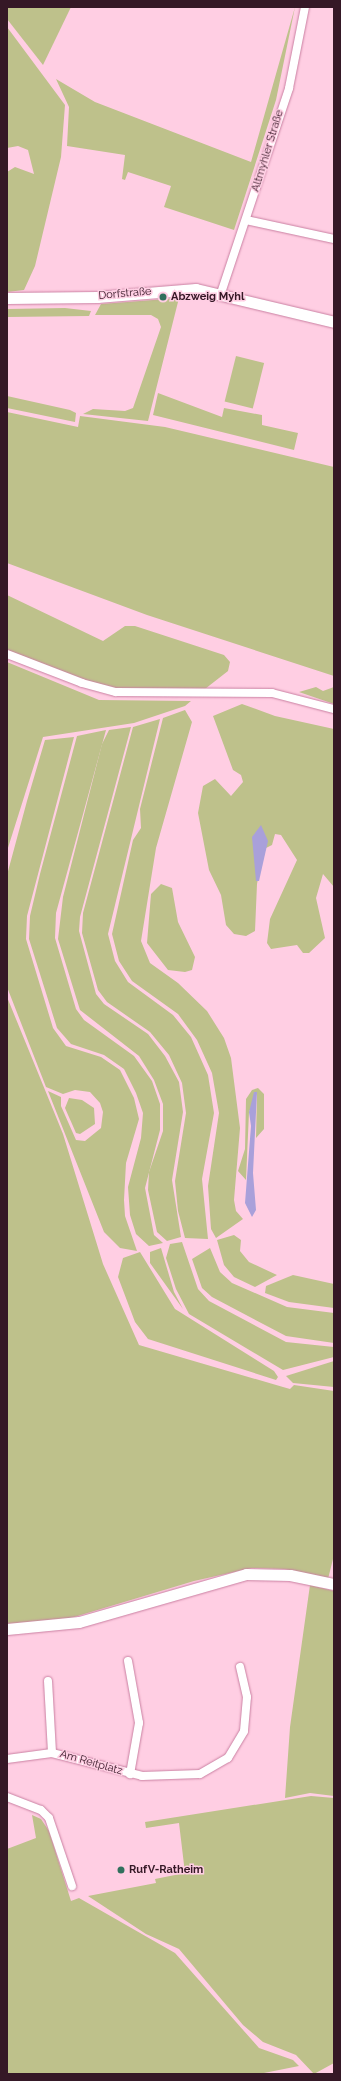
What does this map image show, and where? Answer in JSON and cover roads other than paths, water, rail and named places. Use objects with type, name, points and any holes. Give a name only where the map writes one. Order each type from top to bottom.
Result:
[{"type":"main road","name":"Dorfstraße","points":[[7,298],[97,297],[196,289],[221,293],[334,322]]},
{"type":"main road","points":[[7,1629],[79,1622],[246,1574],[283,1574],[334,1584]]},
{"type":"street","name":"Altmyhler Straße","points":[[221,293],[246,220],[276,119],[289,88],[305,7]]},
{"type":"street","points":[[246,220],[334,239]]},
{"type":"street","points":[[7,654],[82,683],[116,692],[272,693],[334,709]]},
{"type":"street","name":"Am Reitplatz","points":[[128,1661],[139,1723],[130,1774]]},
{"type":"street","name":"Am Reitplatz","points":[[7,1759],[52,1753],[130,1774],[182,1777],[200,1774],[228,1758],[238,1746],[247,1718],[240,1667]]},
{"type":"street","name":"Am Reitplatz","points":[[48,1681],[52,1753]]},
{"type":"street","points":[[7,1797],[41,1810],[49,1818],[72,1886]]},
{"type":"place","name":"Abzweig Myhl","points":[[163,297]]},
{"type":"place","name":"RufV-Ratheim","points":[[121,1870]]}]
